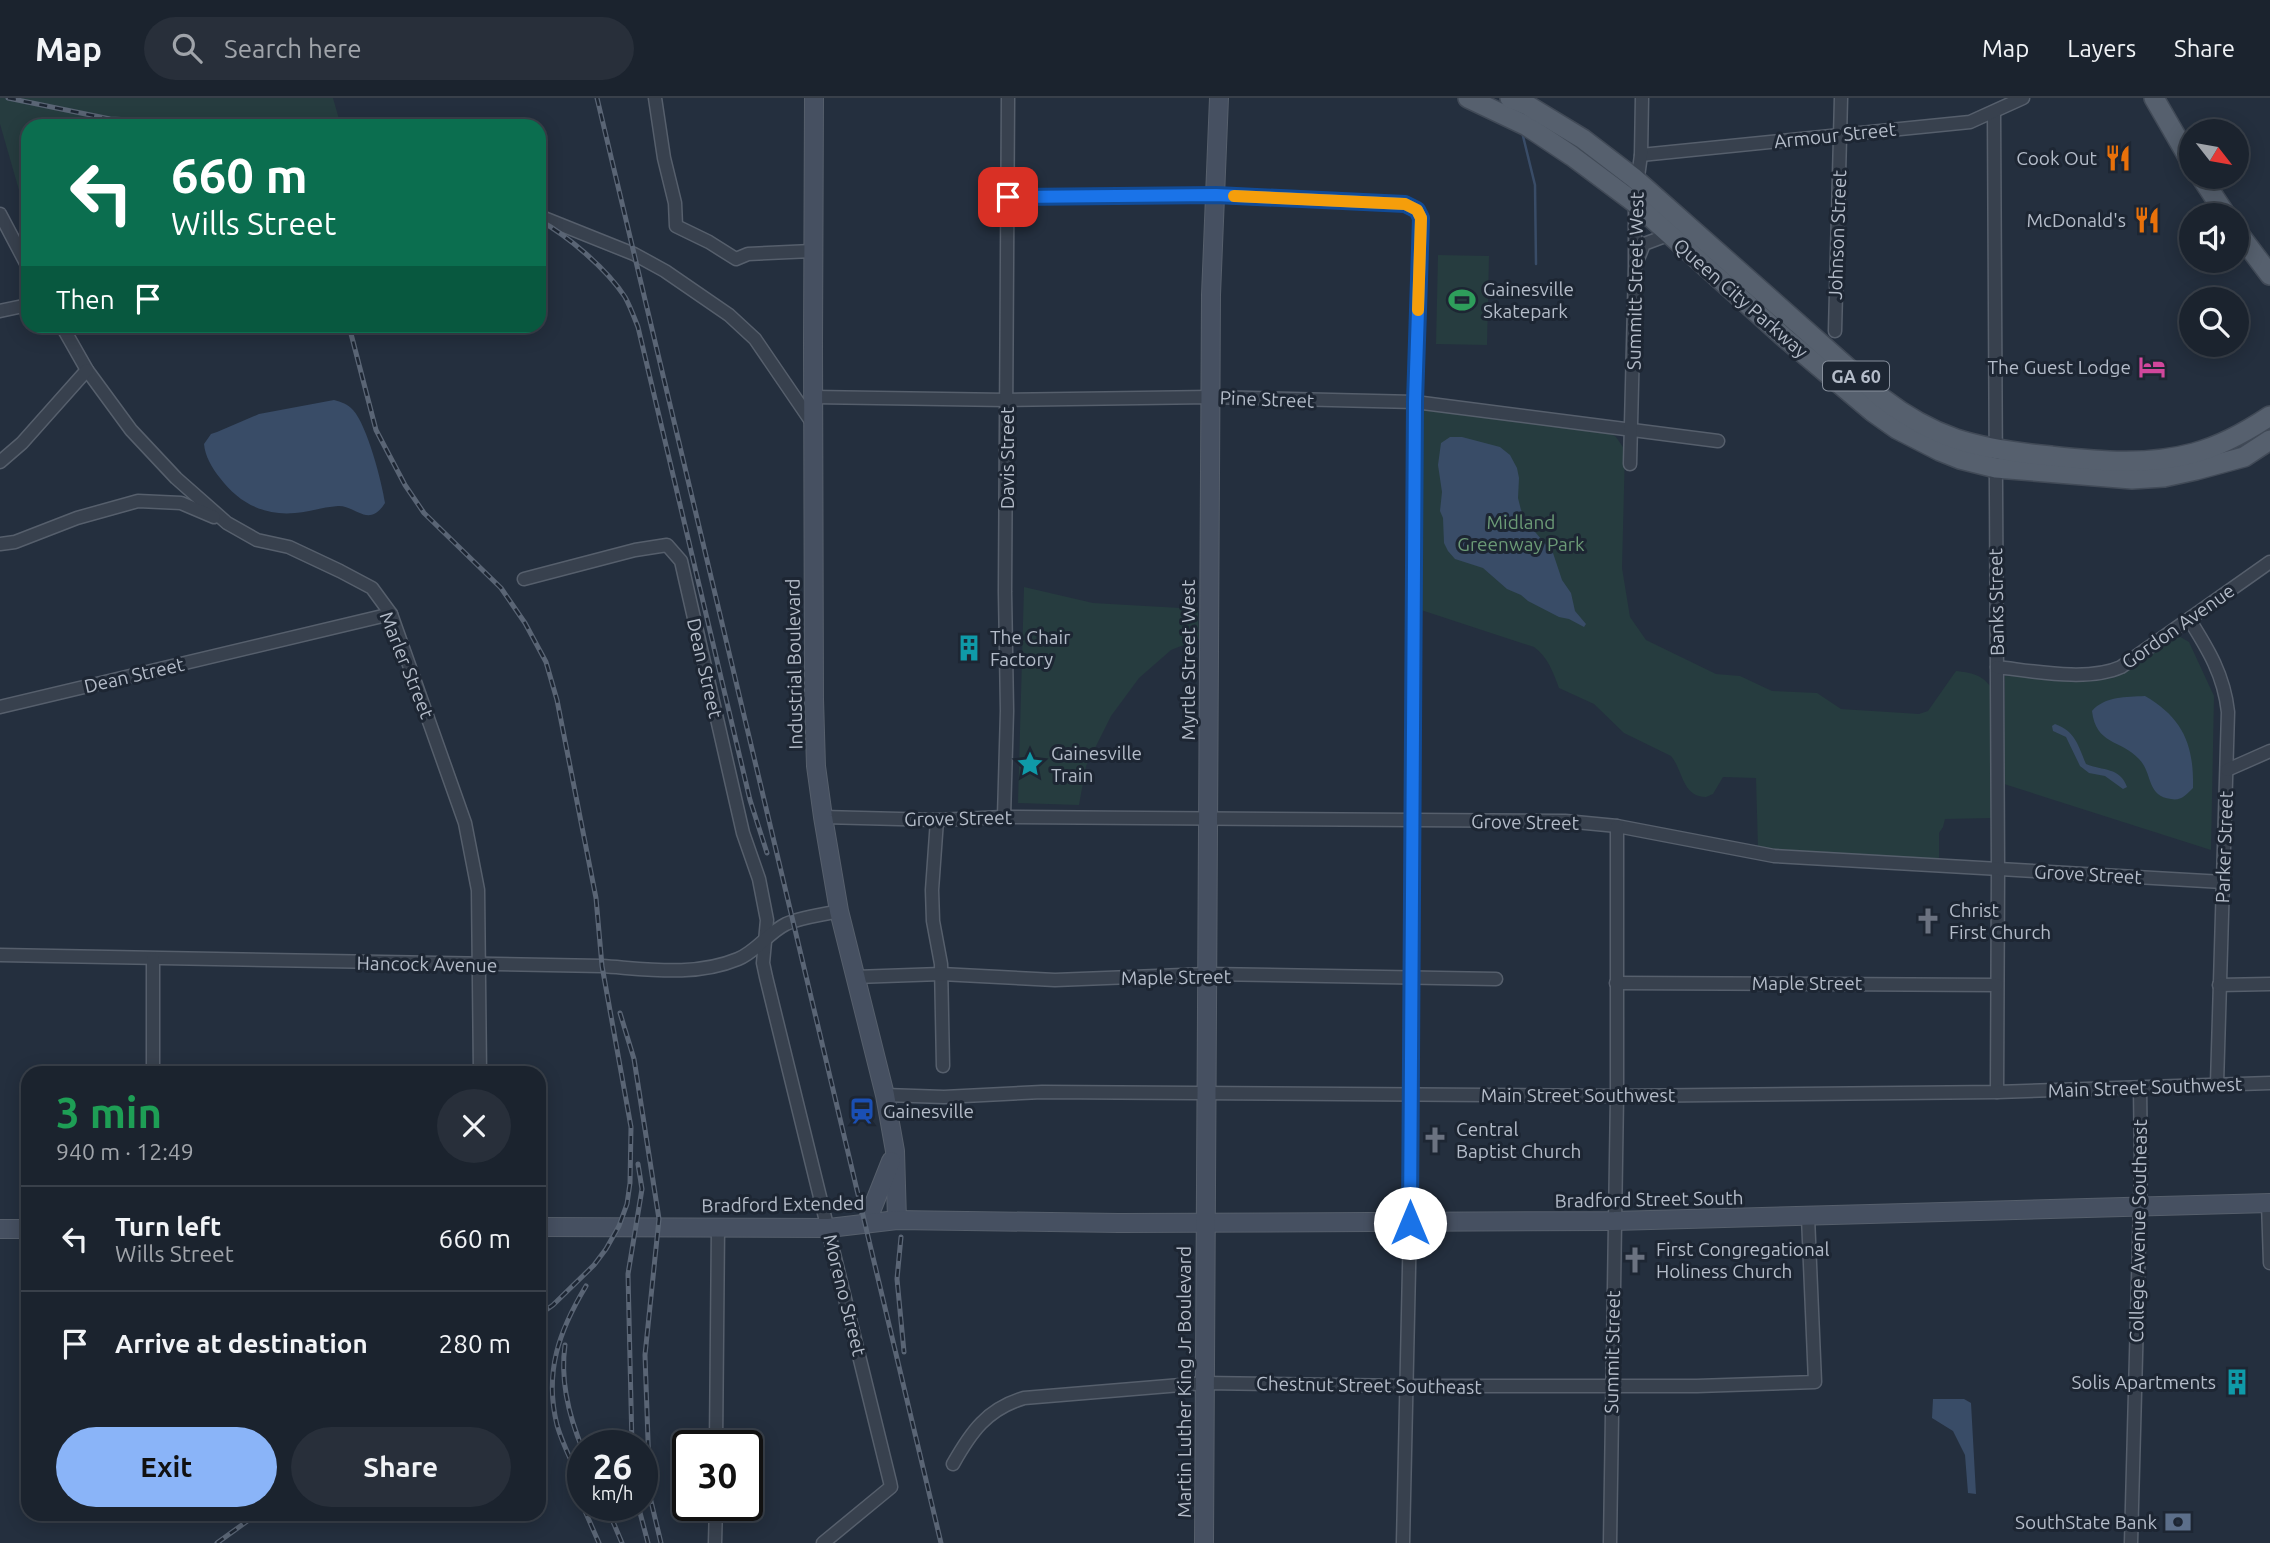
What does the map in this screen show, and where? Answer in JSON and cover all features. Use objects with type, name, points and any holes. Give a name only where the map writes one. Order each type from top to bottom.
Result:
[{"type":"main road","name":"Queen City Parkway","points":[[1468,98],[1527,125],[1635,203],[1842,387],[1897,429],[1960,459],[2129,463],[2165,460],[2227,441],[2270,416]]},
{"type":"main road","name":"Queen City Parkway","points":[[1510,98],[1534,108],[1583,139],[1637,181],[1882,398],[1917,422],[1996,459],[2132,479],[2164,477],[2244,457],[2270,440]]},
{"type":"main road","points":[[2154,98],[2179,141]]},
{"type":"main road","points":[[2249,247],[2270,275]]},
{"type":"street","points":[[655,98],[664,158],[676,203],[676,226],[736,259],[748,254],[812,251]]},
{"type":"street","name":"Industrial Boulevard","points":[[814,98],[814,699],[817,766],[822,817],[839,911],[886,1095],[895,1151],[897,1220]]},
{"type":"street","name":"Davis Street","points":[[1004,817],[1007,711],[1005,592],[1008,98]]},
{"type":"street","name":"Summitt Street West","points":[[1630,464],[1635,203],[1641,155],[1642,98]]},
{"type":"street","name":"Johnson Street","points":[[1835,331],[1841,98]]},
{"type":"street","name":"Armour Street","points":[[1641,155],[1970,122],[2024,98]]},
{"type":"street","name":"Myrtle Street West","points":[[1206,1222],[1211,295],[1216,195],[1216,102]]},
{"type":"street","name":"Banks Street","points":[[1994,113],[1997,1092]]},
{"type":"street","points":[[1008,197],[1216,195],[1405,204],[1417,210],[1421,218],[1415,402],[1410,1223],[1403,1543]]},
{"type":"street","points":[[0,214],[21,254]]},
{"type":"street","points":[[546,219],[634,254],[665,271],[729,315],[755,339],[813,424]]},
{"type":"street","points":[[1635,266],[1644,244],[1668,235]]},
{"type":"street","points":[[0,312],[21,306]]},
{"type":"street","name":"Marler Street","points":[[65,333],[87,370],[131,430],[176,478],[227,523],[257,540],[289,547],[372,588],[391,614],[465,823],[478,890],[480,1066]]},
{"type":"street","points":[[0,462],[22,443],[87,370]]},
{"type":"street","name":"Pine Street","points":[[813,397],[1007,400],[1211,397],[1415,402],[1718,441]]},
{"type":"street","points":[[0,544],[15,542],[78,518],[138,502],[181,503],[227,523]]},
{"type":"street","name":"Dean Street","points":[[524,579],[635,550],[667,545],[681,561],[743,833],[759,879],[767,920],[766,939]]},
{"type":"street","name":"Gordon Avenue","points":[[1997,667],[2079,674],[2109,673],[2270,562]]},
{"type":"street","name":"Dean Street","points":[[0,707],[391,614]]},
{"type":"street","name":"Parker Street","points":[[2189,619],[2211,654],[2223,682],[2228,712],[2217,1084]]},
{"type":"street","points":[[2227,769],[2270,751]]},
{"type":"street","name":"Grove Street","points":[[822,817],[937,820],[1004,817],[1565,821],[1618,826],[1774,856],[2223,882]]},
{"type":"street","points":[[937,820],[932,890],[933,921],[941,974],[943,1066]]},
{"type":"street","name":"Summit Street","points":[[1611,1543],[1618,826]]},
{"type":"street","name":"Hancock Avenue","points":[[0,955],[480,966],[602,966],[683,971],[737,960],[755,950],[786,924],[839,911]]},
{"type":"street","name":"Moreno Street","points":[[766,939],[766,977],[891,1487],[823,1543]]},
{"type":"street","points":[[153,959],[153,1066]]},
{"type":"street","name":"Maple Street","points":[[855,977],[941,974],[1055,980],[1208,974],[1496,979]]},
{"type":"street","name":"Maple Street","points":[[1616,983],[1997,985]]},
{"type":"street","points":[[2219,985],[2270,985]]},
{"type":"street","name":"Main Street Southwest","points":[[886,1095],[944,1097],[1042,1092],[1617,1096],[1997,1092],[2270,1083]]},
{"type":"street","name":"College Avenue Southeast","points":[[2131,1543],[2140,1087]]},
{"type":"street","points":[[866,1224],[895,1151]]},
{"type":"street","points":[[2269,1203],[2270,1263]]},
{"type":"street","name":"Bradford Street South","points":[[1028,1222],[1614,1221],[2269,1203]]},
{"type":"street","name":"Chestnut Street Southeast","points":[[953,1464],[969,1435],[986,1417],[1024,1398],[1205,1383],[1697,1386],[1815,1382],[1808,1217]]},
{"type":"street","name":"Bradford Extended","points":[[546,1227],[829,1228],[897,1220],[1028,1222]]},
{"type":"street","name":"Martin Luther King Jr Boulevard","points":[[1204,1543],[1206,1222]]},
{"type":"street","points":[[716,1430],[718,1226]]},
{"type":"street","points":[[0,1229],[21,1229]]},
{"type":"street","points":[[715,1543],[716,1521]]},
{"type":"green space","points":[[0,98],[333,98],[339,119],[21,119],[21,197],[0,124]]},
{"type":"green space","name":"Gainesville Skatepark","points":[[1438,255],[1489,256],[1487,345],[1436,344]]},
{"type":"green space","name":"Midland Greenway Park","points":[[1423,408],[1608,431],[1616,437],[1625,450],[1622,568],[1630,617],[1646,640],[1716,674],[1740,676],[1772,691],[1817,693],[1841,709],[1919,714],[1928,711],[1956,671],[1984,679],[1991,687],[1992,818],[1945,819],[1939,833],[1939,860],[1758,848],[1756,778],[1723,777],[1713,794],[1706,797],[1692,793],[1671,756],[1624,733],[1594,704],[1559,688],[1546,660],[1534,647],[1421,610]]},
{"type":"green space","points":[[1024,587],[1093,603],[1198,609],[1199,639],[1171,650],[1139,678],[1111,716],[1086,766],[1079,805],[1018,803]]},
{"type":"green space","points":[[2177,635],[2189,642],[2214,696],[2211,850],[2004,784],[2005,676],[2091,680],[2114,678]]},
{"type":"water","points":[[334,400],[353,410],[368,440],[385,503],[373,514],[362,514],[338,506],[295,513],[262,510],[252,506],[227,487],[209,462],[204,444],[211,434],[259,414]]},
{"type":"water","points":[[1450,437],[1462,437],[1500,447],[1510,455],[1519,478],[1518,498],[1521,510],[1530,526],[1553,553],[1562,580],[1571,593],[1575,611],[1586,624],[1584,627],[1528,601],[1507,589],[1483,568],[1455,559],[1448,551],[1444,543],[1443,518],[1440,511],[1442,492],[1438,465],[1441,443]]},
{"type":"water","points":[[2145,696],[2169,714],[2184,734],[2191,759],[2193,788],[2181,798],[2171,799],[2157,793],[2139,759],[2104,736],[2094,722],[2092,711],[2103,702],[2116,698]]},
{"type":"water","points":[[2055,724],[2071,735],[2086,764],[2115,773],[2127,787],[2123,789],[2105,776],[2089,773],[2080,766],[2066,737],[2053,731],[2052,726]]},
{"type":"water","points":[[1933,1399],[1964,1399],[1971,1403],[1976,1494],[1968,1493],[1965,1455],[1953,1431],[1932,1418]]},
{"type":"waterway","points":[[1522,132],[1535,185],[1536,264]]},
{"type":"railway","points":[[8,98],[110,119]]},
{"type":"railway","points":[[597,98],[941,1543]]},
{"type":"railway","points":[[546,224],[574,244],[608,275],[625,297],[638,327],[750,800],[767,853]]},
{"type":"railway","points":[[351,333],[376,430],[405,485],[424,513],[501,588],[525,623],[546,662],[557,700],[596,898],[602,966],[631,1127],[630,1183],[627,1204],[606,1249],[594,1265],[546,1310]]},
{"type":"railway","points":[[620,1013],[634,1059],[659,1219],[645,1355],[650,1497],[661,1543]]},
{"type":"railway","points":[[632,1430],[628,1274],[642,1189],[638,1164]]},
{"type":"railway","points":[[901,1237],[897,1279],[904,1352]]},
{"type":"railway","points":[[567,1452],[553,1406],[553,1370],[556,1352],[568,1319],[586,1286]]},
{"type":"railway","points":[[565,1345],[567,1399],[576,1430]]},
{"type":"railway","points":[[217,1543],[247,1521]]},
{"type":"railway","points":[[589,1521],[599,1543]]},
{"type":"railway","points":[[613,1521],[622,1543]]},
{"type":"railway","points":[[642,1521],[648,1543]]},
{"type":"slow traffic","points":[[1234,196],[1405,204],[1417,210],[1421,218],[1418,310]]},
{"type":"place","name":"Cook Out","points":[[2118,158]]},
{"type":"place","name":"McDonald's","points":[[2147,220]]},
{"type":"place","name":"Gainesville Skatepark","points":[[1462,300]]},
{"type":"place","name":"The Guest Lodge","points":[[2152,367]]},
{"type":"place","name":"The Chair Factory","points":[[969,648]]},
{"type":"place","name":"Gainesville Train","points":[[1030,764]]},
{"type":"place","name":"Christ First Church","points":[[1928,921]]},
{"type":"place","name":"Gainesville","points":[[862,1111]]},
{"type":"place","name":"Central Baptist Church","points":[[1435,1140]]},
{"type":"place","name":"First Congregational Holiness Church","points":[[1635,1260]]},
{"type":"place","name":"Solis Apartments","points":[[2237,1382]]},
{"type":"place","name":"SouthState Bank","points":[[2178,1522]]},
{"type":"route","points":[[1008,197],[1216,195],[1405,204],[1417,210],[1421,218],[1415,402],[1410,1223]]}]
